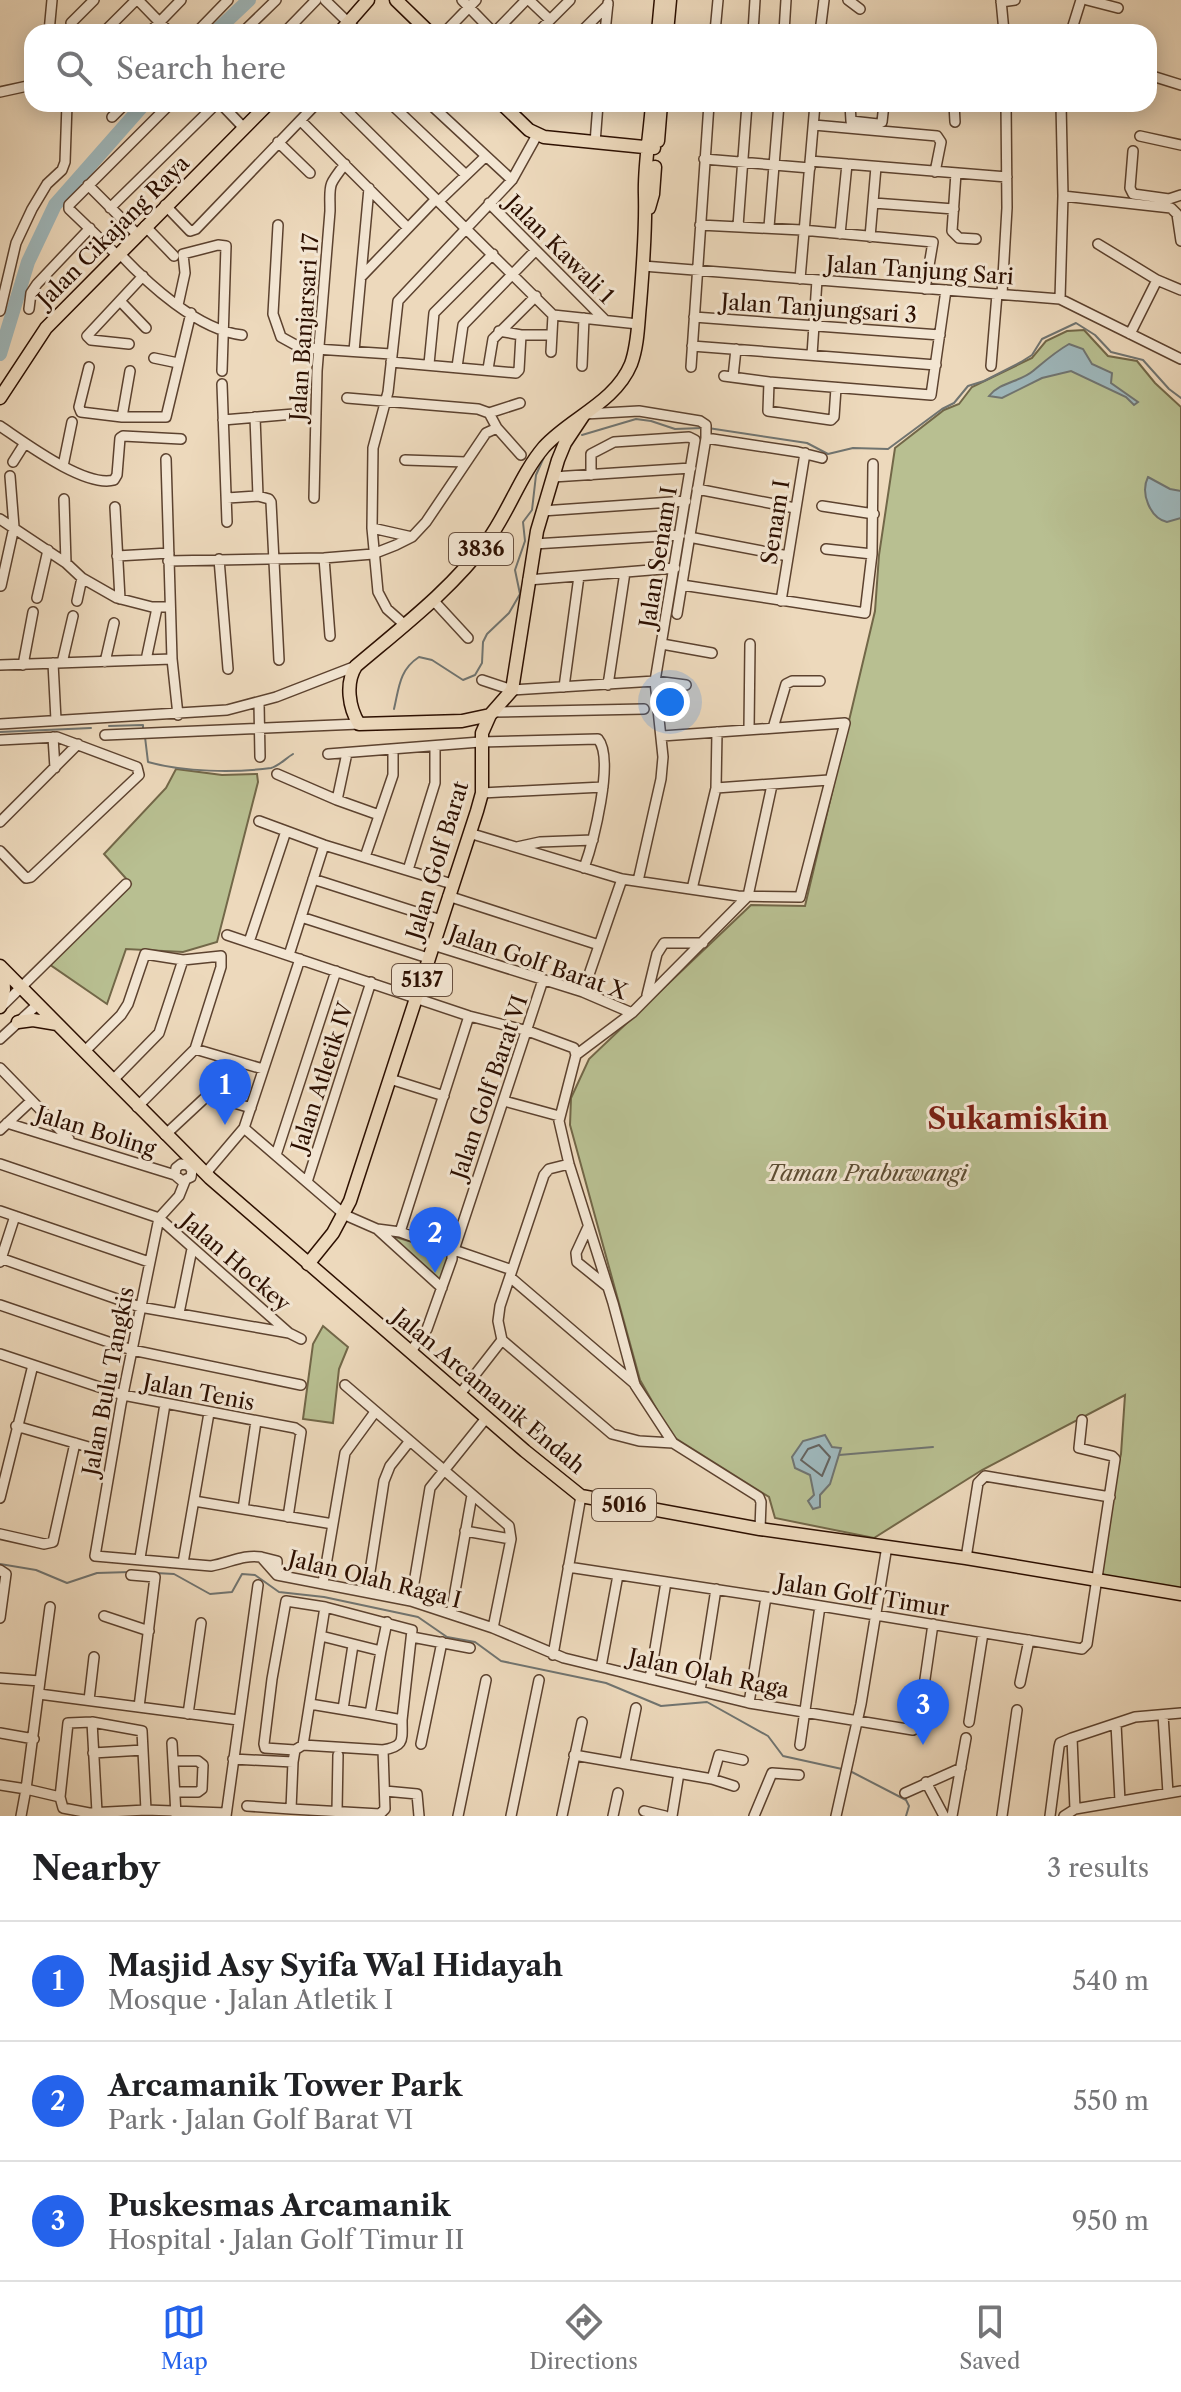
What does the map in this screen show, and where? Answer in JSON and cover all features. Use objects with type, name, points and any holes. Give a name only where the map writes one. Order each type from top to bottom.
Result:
[{"type":"main road","points":[[350,24],[368,0]]},
{"type":"main road","points":[[396,0],[421,24]]},
{"type":"main road","points":[[659,24],[661,0]]},
{"type":"main road","points":[[668,24],[670,0]]},
{"type":"main road","name":"Jalan Cikajang Raya","points":[[0,398],[46,328],[260,112]]},
{"type":"main road","points":[[511,112],[537,135],[551,139],[653,147]]},
{"type":"main road","points":[[652,112],[653,147]]},
{"type":"main road","points":[[643,266],[647,215],[645,193],[660,112]]},
{"type":"main road","name":"3836","points":[[356,666],[433,600],[471,561],[496,529],[527,459],[610,392],[630,366],[636,348],[643,266]]},
{"type":"main road","points":[[512,690],[534,544],[542,511],[562,448],[584,415]]},
{"type":"main road","points":[[546,445],[562,448]]},
{"type":"main road","points":[[356,666],[350,683],[351,704],[359,724],[462,721],[492,714]]},
{"type":"main road","name":"Jalan Golf Barat","points":[[308,1264],[345,1215],[482,793],[480,742],[492,714],[512,690]]},
{"type":"main road","points":[[462,721],[480,742]]},
{"type":"main road","points":[[0,1007],[4,990],[1,967]]},
{"type":"main road","name":"Jalan Arcamanik Endah","points":[[1,967],[165,1135],[195,1175],[308,1264],[581,1496],[760,1529],[966,1558],[1181,1594]]},
{"type":"main road","points":[[18,1022],[33,1020],[57,1024]]},
{"type":"street","points":[[50,24],[52,0]]},
{"type":"street","points":[[71,23],[94,0]]},
{"type":"street","points":[[112,24],[137,0],[159,22],[181,0]]},
{"type":"street","points":[[205,24],[228,0]]},
{"type":"street","points":[[251,24],[276,0]]},
{"type":"street","points":[[293,24],[316,0]]},
{"type":"street","points":[[325,0],[346,24]]},
{"type":"street","points":[[502,24],[527,0],[550,20]]},
{"type":"street","points":[[546,24],[570,0]]},
{"type":"street","points":[[716,24],[718,0]]},
{"type":"street","points":[[754,24],[755,0]]},
{"type":"street","points":[[784,24],[786,0]]},
{"type":"street","points":[[821,24],[824,0]]},
{"type":"street","points":[[848,0],[860,9]]},
{"type":"street","points":[[1003,24],[1001,1],[1015,0]]},
{"type":"street","points":[[1074,24],[1081,0]]},
{"type":"street","points":[[1087,0],[1118,8]]},
{"type":"street","points":[[451,24],[469,2],[487,24]]},
{"type":"street","points":[[588,24],[608,3]]},
{"type":"street","points":[[606,24],[608,3]]},
{"type":"street","points":[[1157,78],[1181,85]]},
{"type":"street","points":[[0,92],[24,87]]},
{"type":"street","points":[[0,311],[16,243],[47,184],[62,170],[65,162],[67,112]]},
{"type":"street","points":[[112,117],[117,112]]},
{"type":"street","points":[[162,112],[88,185],[69,205],[69,209],[178,305],[224,332],[242,335]]},
{"type":"street","points":[[110,208],[210,112]]},
{"type":"street","points":[[227,112],[244,128]]},
{"type":"street","points":[[165,205],[192,231],[196,229],[309,112]]},
{"type":"street","points":[[348,112],[553,315],[638,324]]},
{"type":"street","points":[[399,112],[466,175]]},
{"type":"street","points":[[439,112],[512,180]]},
{"type":"street","points":[[595,143],[597,112]]},
{"type":"street","points":[[691,367],[708,112]]},
{"type":"street","points":[[738,226],[746,112]]},
{"type":"street","points":[[769,227],[778,112]]},
{"type":"street","points":[[800,279],[815,112]]},
{"type":"street","points":[[850,112],[851,121],[878,124],[882,122],[883,112]]},
{"type":"street","points":[[954,112],[955,122]]},
{"type":"street","points":[[991,366],[1000,294],[1007,177],[1006,112]]},
{"type":"street","points":[[1060,299],[1061,112]]},
{"type":"street","points":[[301,121],[408,228]]},
{"type":"street","points":[[814,125],[937,136],[941,142],[939,172]]},
{"type":"street","points":[[405,625],[380,598],[372,528],[373,448],[386,402],[398,301],[512,180],[537,135]]},
{"type":"street","points":[[1140,136],[1181,145]]},
{"type":"street","points":[[278,142],[310,173]]},
{"type":"street","points":[[1133,151],[1130,188],[1133,194],[1169,199],[1181,195]]},
{"type":"street","points":[[360,278],[408,228],[486,156]]},
{"type":"street","points":[[704,159],[774,165],[847,164],[1007,177]]},
{"type":"street","name":"Jalan Banjarsari 17","points":[[314,498],[330,211],[328,190],[345,164]]},
{"type":"street","points":[[840,234],[847,164]]},
{"type":"street","points":[[870,237],[876,167]]},
{"type":"street","points":[[956,173],[954,235],[976,239]]},
{"type":"street","points":[[88,185],[110,208],[179,254],[185,273],[178,305]]},
{"type":"street","points":[[354,351],[369,188]]},
{"type":"street","points":[[1063,196],[1171,208],[1177,214],[1181,241]]},
{"type":"street","points":[[1171,208],[1181,201]]},
{"type":"street","name":"Jalan Kawali 1","points":[[489,203],[605,320]]},
{"type":"street","points":[[874,203],[954,209]]},
{"type":"street","points":[[278,225],[273,314],[275,327],[290,344],[301,348],[354,351],[429,364],[516,373],[519,370],[521,335]]},
{"type":"street","points":[[700,225],[769,227],[933,242],[925,289]]},
{"type":"street","points":[[29,309],[31,293],[37,284],[90,228]]},
{"type":"street","points":[[1098,244],[1157,280],[1181,290]]},
{"type":"street","points":[[179,254],[218,245],[228,249],[222,371]]},
{"type":"street","points":[[457,367],[463,325],[535,251]]},
{"type":"street","points":[[429,364],[434,313],[493,254]]},
{"type":"street","name":"Jalan Tanjung Sari","points":[[643,266],[1060,299],[1181,359]]},
{"type":"street","points":[[129,344],[87,337],[143,276]]},
{"type":"street","points":[[812,355],[817,280]]},
{"type":"street","points":[[1130,334],[1157,280]]},
{"type":"street","points":[[736,349],[728,377],[931,395],[946,290]]},
{"type":"street","points":[[488,369],[492,342],[499,331],[536,296]]},
{"type":"street","points":[[121,302],[146,328]]},
{"type":"street","points":[[89,367],[79,410],[122,417],[166,417],[191,313]]},
{"type":"street","points":[[551,352],[553,315]]},
{"type":"street","name":"Jalan Tanjungsari 3","points":[[694,317],[940,335]]},
{"type":"street","points":[[582,366],[584,318]]},
{"type":"street","points":[[499,331],[552,335]]},
{"type":"street","points":[[692,346],[936,365]]},
{"type":"street","points":[[154,358],[178,363]]},
{"type":"street","points":[[122,417],[130,371]]},
{"type":"street","points":[[769,382],[769,413],[829,421],[834,417],[836,388]]},
{"type":"street","points":[[222,384],[227,522]]},
{"type":"street","points":[[347,398],[473,408],[489,413],[520,403]]},
{"type":"street","name":"Senam I","points":[[584,415],[651,412],[702,421],[706,431],[805,453],[781,601]]},
{"type":"street","points":[[489,413],[499,430],[527,459]]},
{"type":"street","points":[[223,420],[294,414]]},
{"type":"street","points":[[255,417],[258,496]]},
{"type":"street","points":[[63,466],[72,422]]},
{"type":"street","points":[[0,426],[74,472],[111,481],[117,475],[121,437],[181,439]]},
{"type":"street","points":[[117,556],[272,560],[373,554],[412,537],[426,522],[486,433],[499,430]]},
{"type":"street","points":[[677,614],[685,536],[697,489],[706,431]]},
{"type":"street","name":"Jalan Senam I","points":[[591,475],[591,454],[609,443],[694,438],[685,536],[675,568],[655,681],[662,736],[661,779],[638,881]]},
{"type":"street","points":[[13,462],[25,443]]},
{"type":"street","points":[[805,453],[822,458]]},
{"type":"street","points":[[166,459],[172,659],[178,715]]},
{"type":"street","points":[[405,460],[466,462]]},
{"type":"street","points":[[682,585],[865,613],[872,554],[873,464]]},
{"type":"street","points":[[553,477],[691,468]]},
{"type":"street","points":[[1,586],[14,527],[10,476]]},
{"type":"street","points":[[697,489],[795,508]]},
{"type":"street","points":[[227,498],[258,496],[271,502],[279,660]]},
{"type":"street","points":[[64,499],[66,563]]},
{"type":"street","points":[[542,511],[686,501]]},
{"type":"street","points":[[822,506],[874,514]]},
{"type":"street","points":[[115,507],[118,598],[115,609]]},
{"type":"street","points":[[0,519],[48,550],[82,578],[118,598],[157,608],[170,607]]},
{"type":"street","points":[[372,528],[412,537]]},
{"type":"street","points":[[534,544],[685,536],[788,556]]},
{"type":"street","points":[[826,549],[872,554]]},
{"type":"street","points":[[37,598],[48,550]]},
{"type":"street","points":[[324,558],[330,636]]},
{"type":"street","points":[[219,559],[228,669]]},
{"type":"street","points":[[528,580],[675,568]]},
{"type":"street","points":[[608,685],[625,572]]},
{"type":"street","points":[[564,687],[579,576]]},
{"type":"street","points":[[77,601],[82,578]]},
{"type":"street","points":[[433,600],[468,638]]},
{"type":"street","points":[[146,660],[157,608]]},
{"type":"street","points":[[23,665],[33,612]]},
{"type":"street","points":[[56,720],[58,663],[73,616]]},
{"type":"street","points":[[105,662],[114,623]]},
{"type":"street","points":[[662,644],[712,653]]},
{"type":"street","points":[[749,729],[750,644]]},
{"type":"street","points":[[0,665],[172,659]]},
{"type":"street","points":[[0,724],[227,710],[259,703],[356,666]]},
{"type":"street","points":[[482,680],[512,690],[655,681],[686,685]]},
{"type":"street","points":[[773,728],[786,684],[792,681],[820,681]]},
{"type":"street","points":[[259,703],[260,757]]},
{"type":"street","points":[[492,714],[644,709]]},
{"type":"street","points":[[469,833],[622,879],[748,896],[801,896],[845,723],[662,736]]},
{"type":"street","points":[[105,735],[359,724]]},
{"type":"street","points":[[692,889],[716,788],[717,732]]},
{"type":"street","points":[[55,737],[55,768]]},
{"type":"street","points":[[0,740],[55,737],[137,767],[139,771],[139,775],[31,877],[26,878],[0,851]]},
{"type":"street","points":[[328,754],[592,737],[601,742],[603,787],[584,868]]},
{"type":"street","points":[[0,822],[78,744]]},
{"type":"street","points":[[408,870],[435,783],[435,746]]},
{"type":"street","points":[[365,857],[393,775],[393,750]]},
{"type":"street","points":[[337,800],[347,753]]},
{"type":"street","points":[[277,774],[379,815]]},
{"type":"street","points":[[716,788],[829,780]]},
{"type":"street","points":[[576,1055],[632,1013],[748,896],[772,785]]},
{"type":"street","points":[[482,793],[603,787]]},
{"type":"street","points":[[0,811],[13,810]]},
{"type":"street","points":[[259,821],[324,845],[408,870],[450,890],[599,945]]},
{"type":"street","points":[[249,942],[286,831]]},
{"type":"street","points":[[517,847],[540,842],[593,840]]},
{"type":"street","points":[[289,955],[324,845]]},
{"type":"street","points":[[313,879],[441,920]]},
{"type":"street","points":[[583,992],[622,879]]},
{"type":"street","points":[[0,1007],[126,884]]},
{"type":"street","points":[[301,917],[428,958]]},
{"type":"street","points":[[227,935],[574,1048],[576,1055],[559,1116],[569,1164],[635,1385]]},
{"type":"street","points":[[647,995],[657,954],[664,943],[703,943]]},
{"type":"street","name":"Jalan Golf Barat X","points":[[433,945],[583,992],[632,1013]]},
{"type":"street","points":[[84,1052],[128,1004],[145,954],[183,960],[221,956],[221,967],[195,1049],[137,1107]]},
{"type":"street","points":[[0,1164],[161,1216],[195,1175],[244,1128],[300,959]]},
{"type":"street","points":[[112,1081],[159,1033],[183,960]]},
{"type":"street","points":[[276,1155],[336,971]]},
{"type":"street","name":"Jalan Golf Barat VI","points":[[411,1351],[427,1329],[442,1288],[543,980]]},
{"type":"street","name":"Jalan Atletik IV","points":[[307,1182],[371,982]]},
{"type":"street","points":[[0,1039],[37,1005]]},
{"type":"street","points":[[400,1232],[469,1016]]},
{"type":"street","points":[[195,1049],[263,1069]]},
{"type":"street","points":[[0,1068],[71,1141]]},
{"type":"street","points":[[390,1079],[444,1096]]},
{"type":"street","points":[[165,1135],[208,1095],[251,1108]]},
{"type":"street","points":[[4,1126],[31,1101]]},
{"type":"street","points":[[504,1101],[559,1116]]},
{"type":"street","name":"Jalan Boling","points":[[4,1126],[71,1141],[175,1175],[179,1180],[195,1175]]},
{"type":"street","points":[[244,1128],[345,1215],[377,1229],[400,1232],[511,1273],[635,1385],[673,1443],[759,1497],[760,1529]]},
{"type":"street","points":[[175,1175],[176,1168],[183,1160]]},
{"type":"street","points":[[569,1164],[546,1172],[500,1306],[498,1321],[502,1340],[612,1434],[639,1441],[673,1443]]},
{"type":"street","points":[[0,1211],[149,1262]]},
{"type":"street","points":[[0,1260],[15,1216]]},
{"type":"street","name":"Jalan Hockey","points":[[161,1216],[192,1249],[289,1333],[301,1339]]},
{"type":"street","name":"Jalan Bulu Tangkis","points":[[95,1556],[140,1307],[161,1216]]},
{"type":"street","points":[[588,1227],[576,1253],[577,1262],[608,1287]]},
{"type":"street","points":[[377,1229],[442,1288]]},
{"type":"street","points":[[179,1313],[192,1249]]},
{"type":"street","name":"Jalan Hockey","points":[[0,1260],[140,1307],[289,1333]]},
{"type":"street","points":[[0,1305],[132,1350],[301,1385]]},
{"type":"street","points":[[460,1394],[502,1340]]},
{"type":"street","name":"Jalan Tenis","points":[[0,1354],[123,1395],[295,1428],[301,1432],[288,1517]]},
{"type":"street","points":[[0,1498],[36,1366]]},
{"type":"street","points":[[345,1385],[509,1526],[511,1539],[493,1628]]},
{"type":"street","points":[[140,1558],[165,1404]]},
{"type":"street","points":[[323,1583],[345,1453],[375,1412]]},
{"type":"street","points":[[183,1563],[209,1413]]},
{"type":"street","points":[[411,1601],[428,1492],[487,1417]]},
{"type":"street","points":[[1082,1420],[1079,1448],[1115,1459],[1096,1580]]},
{"type":"street","points":[[243,1509],[256,1421]]},
{"type":"street","points":[[18,1429],[92,1448]]},
{"type":"street","points":[[367,1591],[384,1481],[390,1466],[409,1442]]},
{"type":"street","points":[[0,1534],[44,1544],[53,1542],[75,1443]]},
{"type":"street","points":[[966,1558],[978,1483],[985,1476],[1110,1497]]},
{"type":"street","points":[[451,1614],[472,1495]]},
{"type":"street","points":[[553,1655],[581,1496]]},
{"type":"street","points":[[194,1501],[333,1524]]},
{"type":"street","points":[[465,1531],[511,1539]]},
{"type":"street","points":[[836,1816],[857,1720],[887,1546]]},
{"type":"street","name":"Jalan Olah Raga I","points":[[95,1556],[211,1566],[242,1557],[261,1557],[277,1575],[411,1601],[493,1628],[553,1655]]},
{"type":"street","name":"Jalan Golf Timur","points":[[568,1567],[1082,1649],[1085,1648],[1096,1580]]},
{"type":"street","points":[[0,1570],[6,1574],[0,1618]]},
{"type":"street","points":[[131,1575],[155,1577],[139,1707]]},
{"type":"street","points":[[601,1667],[618,1575]]},
{"type":"street","points":[[650,1679],[666,1582]]},
{"type":"street","points":[[146,1810],[140,1730],[92,1722],[71,1722],[66,1725],[60,1797],[63,1808],[70,1814],[146,1810],[226,1814],[258,1585]]},
{"type":"street","points":[[700,1691],[716,1589]]},
{"type":"street","points":[[749,1703],[766,1597]]},
{"type":"street","points":[[258,1760],[265,1748],[265,1728],[284,1604],[290,1601],[325,1607],[410,1628],[412,1637],[401,1744],[397,1748],[265,1748]]},
{"type":"street","points":[[800,1745],[820,1606]]},
{"type":"street","points":[[21,1816],[50,1607]]},
{"type":"street","points":[[291,1809],[293,1762],[310,1704],[325,1607]]},
{"type":"street","points":[[104,1616],[149,1631]]},
{"type":"street","points":[[370,1714],[387,1622]]},
{"type":"street","points":[[188,1714],[201,1623]]},
{"type":"street","name":"Jalan Olah Raga","points":[[553,1655],[749,1703],[909,1729],[918,1727],[933,1624]]},
{"type":"street","points":[[969,1722],[983,1633]]},
{"type":"street","points":[[321,1636],[381,1651]]},
{"type":"street","points":[[412,1637],[470,1648]]},
{"type":"street","points":[[1020,1683],[1029,1640]]},
{"type":"street","points":[[421,1744],[442,1642]]},
{"type":"street","points":[[343,1709],[353,1645]]},
{"type":"street","points":[[89,1700],[94,1657]]},
{"type":"street","points":[[0,1678],[40,1681]]},
{"type":"street","points":[[458,1816],[486,1680]]},
{"type":"street","points":[[511,1816],[539,1680]]},
{"type":"street","points":[[39,1694],[238,1720]]},
{"type":"street","points":[[310,1704],[402,1720]]},
{"type":"street","points":[[625,1762],[636,1708]]},
{"type":"street","points":[[1002,1816],[1017,1710]]},
{"type":"street","points":[[1050,1816],[1060,1743],[1135,1717],[1181,1713]]},
{"type":"street","points":[[1163,1715],[1168,1793]]},
{"type":"street","points":[[92,1722],[92,1814]]},
{"type":"street","points":[[562,1816],[582,1722]]},
{"type":"street","points":[[1116,1724],[1120,1801]]},
{"type":"street","points":[[0,1733],[34,1739]]},
{"type":"street","points":[[952,1816],[966,1738]]},
{"type":"street","points":[[1072,1738],[1075,1809]]},
{"type":"street","points":[[172,1743],[176,1813]]},
{"type":"street","points":[[93,1753],[143,1750]]},
{"type":"street","points":[[247,1806],[380,1814],[385,1809],[383,1750]]},
{"type":"street","points":[[337,1811],[338,1755]]},
{"type":"street","points":[[574,1755],[625,1762],[734,1786]]},
{"type":"street","points":[[712,1779],[719,1755],[743,1760]]},
{"type":"street","points":[[233,1759],[293,1762]]},
{"type":"street","points":[[173,1761],[198,1761],[203,1765],[202,1789],[198,1792],[175,1792]]},
{"type":"street","points":[[905,1793],[961,1768]]},
{"type":"street","points":[[672,1816],[679,1773]]},
{"type":"street","points":[[754,1816],[772,1773],[799,1775]]},
{"type":"street","points":[[926,1782],[944,1816]]},
{"type":"street","points":[[0,1785],[60,1797]]},
{"type":"street","points":[[385,1791],[417,1794],[419,1816]]},
{"type":"street","points":[[1064,1816],[1075,1809],[1181,1791]]},
{"type":"street","points":[[613,1816],[618,1793]]},
{"type":"street","points":[[644,1811],[665,1816]]},
{"type":"green space","name":"Taman Prabuwangi","points":[[1084,330],[1108,356],[1137,361],[1181,407],[1181,1591],[1099,1577],[1110,1497],[1121,1454],[1125,1395],[982,1470],[874,1538],[775,1518],[769,1497],[672,1436],[640,1380],[570,1125],[571,1098],[589,1059],[751,905],[805,906],[875,611],[879,555],[895,448],[944,410],[959,404],[972,387],[1032,358],[1046,341],[1067,331]]},
{"type":"green space","points":[[176,769],[222,775],[257,774],[258,782],[217,942],[183,952],[126,949],[107,1004],[49,964],[131,884],[104,854],[166,788]]},
{"type":"green space","points":[[375,1231],[453,1254],[443,1291]]},
{"type":"green space","points":[[323,1326],[348,1347],[339,1369],[333,1423],[303,1419],[313,1344]]},
{"type":"water","points":[[1069,344],[1083,349],[1092,364],[1112,373],[1111,383],[1138,402],[1134,405],[1126,397],[1071,371],[1042,378],[1002,398],[989,396],[1028,375]]},
{"type":"water","points":[[1148,477],[1170,489],[1181,491],[1181,518],[1167,522],[1151,510],[1145,490]]},
{"type":"water","points":[[825,1435],[832,1447],[841,1448],[830,1484],[820,1495],[820,1507],[813,1509],[808,1501],[814,1495],[810,1475],[795,1468],[792,1457],[803,1441]]},
{"type":"waterway","points":[[224,24],[249,0]]},
{"type":"waterway","points":[[0,354],[28,262],[55,205],[137,112]]},
{"type":"waterway","points":[[708,428],[807,443],[828,454],[853,448],[888,449],[954,403],[968,386],[1021,362],[1032,355],[1042,339],[1076,323],[1095,335],[1111,352],[1143,360],[1181,398]]},
{"type":"waterway","points":[[582,435],[636,419],[675,429],[702,428]]},
{"type":"waterway","points":[[394,709],[404,674],[419,657],[432,660],[463,680],[475,675],[482,663],[483,642],[487,634],[509,613],[520,594],[515,570],[525,541],[523,522],[532,510],[536,475],[544,457]]},
{"type":"waterway","points":[[109,726],[143,725],[143,728]]},
{"type":"waterway","points":[[0,732],[91,728]]},
{"type":"waterway","points":[[145,737],[148,762],[193,770],[271,768],[293,754]]},
{"type":"waterway","points":[[839,1455],[933,1447]]},
{"type":"waterway","points":[[0,1564],[36,1570],[67,1583],[97,1573],[130,1572]]},
{"type":"waterway","points":[[156,1573],[174,1574],[210,1594],[232,1592],[242,1574],[255,1575],[279,1592],[324,1597],[418,1617],[447,1637],[475,1642],[501,1661],[606,1683],[661,1706],[707,1702],[768,1736],[783,1756],[842,1769]]},
{"type":"waterway","points":[[848,1770],[906,1800],[909,1806],[906,1816]]},
{"type":"place","name":"Masjid Asy Syifa Wal Hidayah","points":[[225,1125]]},
{"type":"place","name":"Arcamanik Tower Park","points":[[435,1273]]},
{"type":"place","name":"Puskesmas Arcamanik","points":[[923,1745]]},
{"type":"district","name":"Sukamiskin","points":[[1018,1119]]}]
